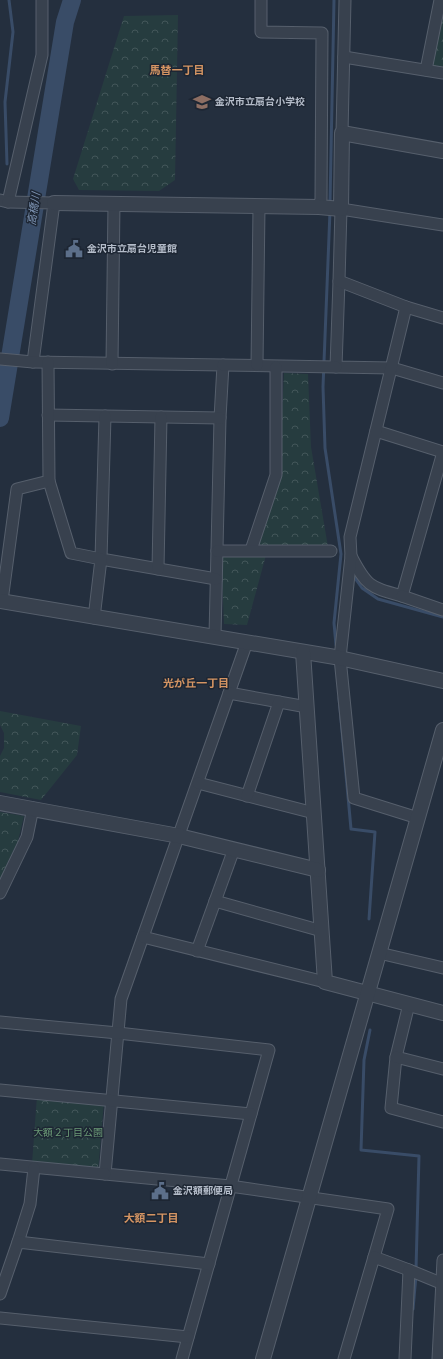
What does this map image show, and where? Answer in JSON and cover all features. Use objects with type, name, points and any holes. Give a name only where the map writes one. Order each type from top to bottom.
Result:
[{"type":"street","points":[[42,0],[42,55],[8,201],[329,208],[443,225]]},
{"type":"street","points":[[261,0],[262,32],[322,34],[321,199],[329,208]]},
{"type":"street","points":[[329,367],[339,281],[329,208],[342,133],[345,0]]},
{"type":"street","points":[[426,70],[440,0]]},
{"type":"street","points":[[344,57],[443,73]]},
{"type":"street","points":[[342,133],[443,151]]},
{"type":"street","points":[[33,362],[54,203]]},
{"type":"street","points":[[112,364],[114,203]]},
{"type":"street","points":[[257,365],[259,207]]},
{"type":"street","points":[[339,281],[406,307],[443,318]]},
{"type":"street","points":[[406,307],[392,368],[354,515],[350,537],[351,556],[338,658],[354,798],[418,818]]},
{"type":"street","points":[[0,359],[33,362],[112,364],[392,368],[443,383]]},
{"type":"street","points":[[48,362],[49,481],[70,554],[216,579]]},
{"type":"street","points":[[215,636],[220,418],[223,365]]},
{"type":"street","points":[[251,550],[276,475],[276,367]]},
{"type":"street","points":[[48,415],[220,418]]},
{"type":"street","points":[[94,618],[101,559],[105,416]]},
{"type":"street","points":[[158,569],[162,417]]},
{"type":"street","points":[[376,431],[443,452],[402,596]]},
{"type":"street","points":[[49,481],[17,489],[1,601],[94,618],[215,636],[338,658],[443,681]]},
{"type":"street","points":[[217,551],[331,551]]},
{"type":"street","points":[[351,556],[361,575],[374,588],[443,610]]},
{"type":"street","points":[[105,1174],[121,999],[247,642]]},
{"type":"street","points":[[303,652],[325,982]]},
{"type":"street","points":[[229,693],[307,707]]},
{"type":"street","points":[[247,796],[280,702]]},
{"type":"street","points":[[263,1359],[367,992],[418,818],[440,752],[443,730]]},
{"type":"street","points":[[198,783],[314,813]]},
{"type":"street","points":[[0,803],[179,836],[318,870]]},
{"type":"street","points":[[0,893],[27,837],[33,808]]},
{"type":"street","points":[[197,951],[234,849]]},
{"type":"street","points":[[215,901],[322,931]]},
{"type":"street","points":[[143,937],[367,992],[443,1013]]},
{"type":"street","points":[[379,953],[443,968]]},
{"type":"street","points":[[409,1004],[396,1057],[391,1108],[443,1122]]},
{"type":"street","points":[[0,1022],[118,1033],[269,1050],[182,1359]]},
{"type":"street","points":[[396,1057],[443,1069]]},
{"type":"street","points":[[0,1090],[251,1114]]},
{"type":"street","points":[[0,1164],[230,1186],[388,1209],[344,1359]]},
{"type":"street","points":[[0,1294],[30,1204],[34,1168]]},
{"type":"street","points":[[18,1242],[209,1264]]},
{"type":"street","points":[[374,1257],[442,1284]]},
{"type":"street","points":[[438,1359],[443,1260]]},
{"type":"street","points":[[405,1359],[413,1272]]},
{"type":"street","points":[[0,1318],[188,1337]]},
{"type":"green space","points":[[443,13],[443,69],[431,67]]},
{"type":"green space","points":[[178,15],[175,180],[159,191],[79,190],[73,179],[124,16]]},
{"type":"green space","points":[[284,373],[308,374],[311,447],[328,547],[258,545],[279,474]]},
{"type":"green space","points":[[221,554],[266,555],[247,625],[224,624]]},
{"type":"green space","points":[[0,711],[81,726],[77,755],[41,800],[0,792],[0,756],[4,748],[4,733],[0,725]]},
{"type":"green space","points":[[0,812],[24,816],[18,841],[0,879]]},
{"type":"green space","name":"大額２丁目公園","points":[[37,1096],[104,1101],[98,1171],[32,1164]]},
{"type":"waterway","points":[[7,164],[5,102],[13,32],[9,0]]},
{"type":"waterway","name":"高橋川","points":[[0,418],[65,22],[72,0]]},
{"type":"waterway","points":[[330,203],[334,0]]},
{"type":"waterway","points":[[330,211],[323,387],[325,448],[341,554],[334,623],[336,645]]},
{"type":"waterway","points":[[352,574],[362,588],[378,599],[443,617]]},
{"type":"waterway","points":[[339,698],[351,829],[375,832],[369,919]]},
{"type":"waterway","points":[[370,1030],[364,1060],[361,1150],[419,1156],[416,1269]]},
{"type":"waterway","points":[[413,1309],[416,1275]]},
{"type":"place","name":"金沢市立扇台小学校","points":[[202,102]]},
{"type":"place","name":"金沢市立扇台児童館","points":[[74,249]]},
{"type":"place","name":"金沢額郵便局","points":[[160,1191]]},
{"type":"district","name":"馬替一丁目","points":[[177,70]]},
{"type":"district","name":"光が丘一丁目","points":[[196,683]]},
{"type":"district","name":"大額二丁目","points":[[151,1218]]}]
